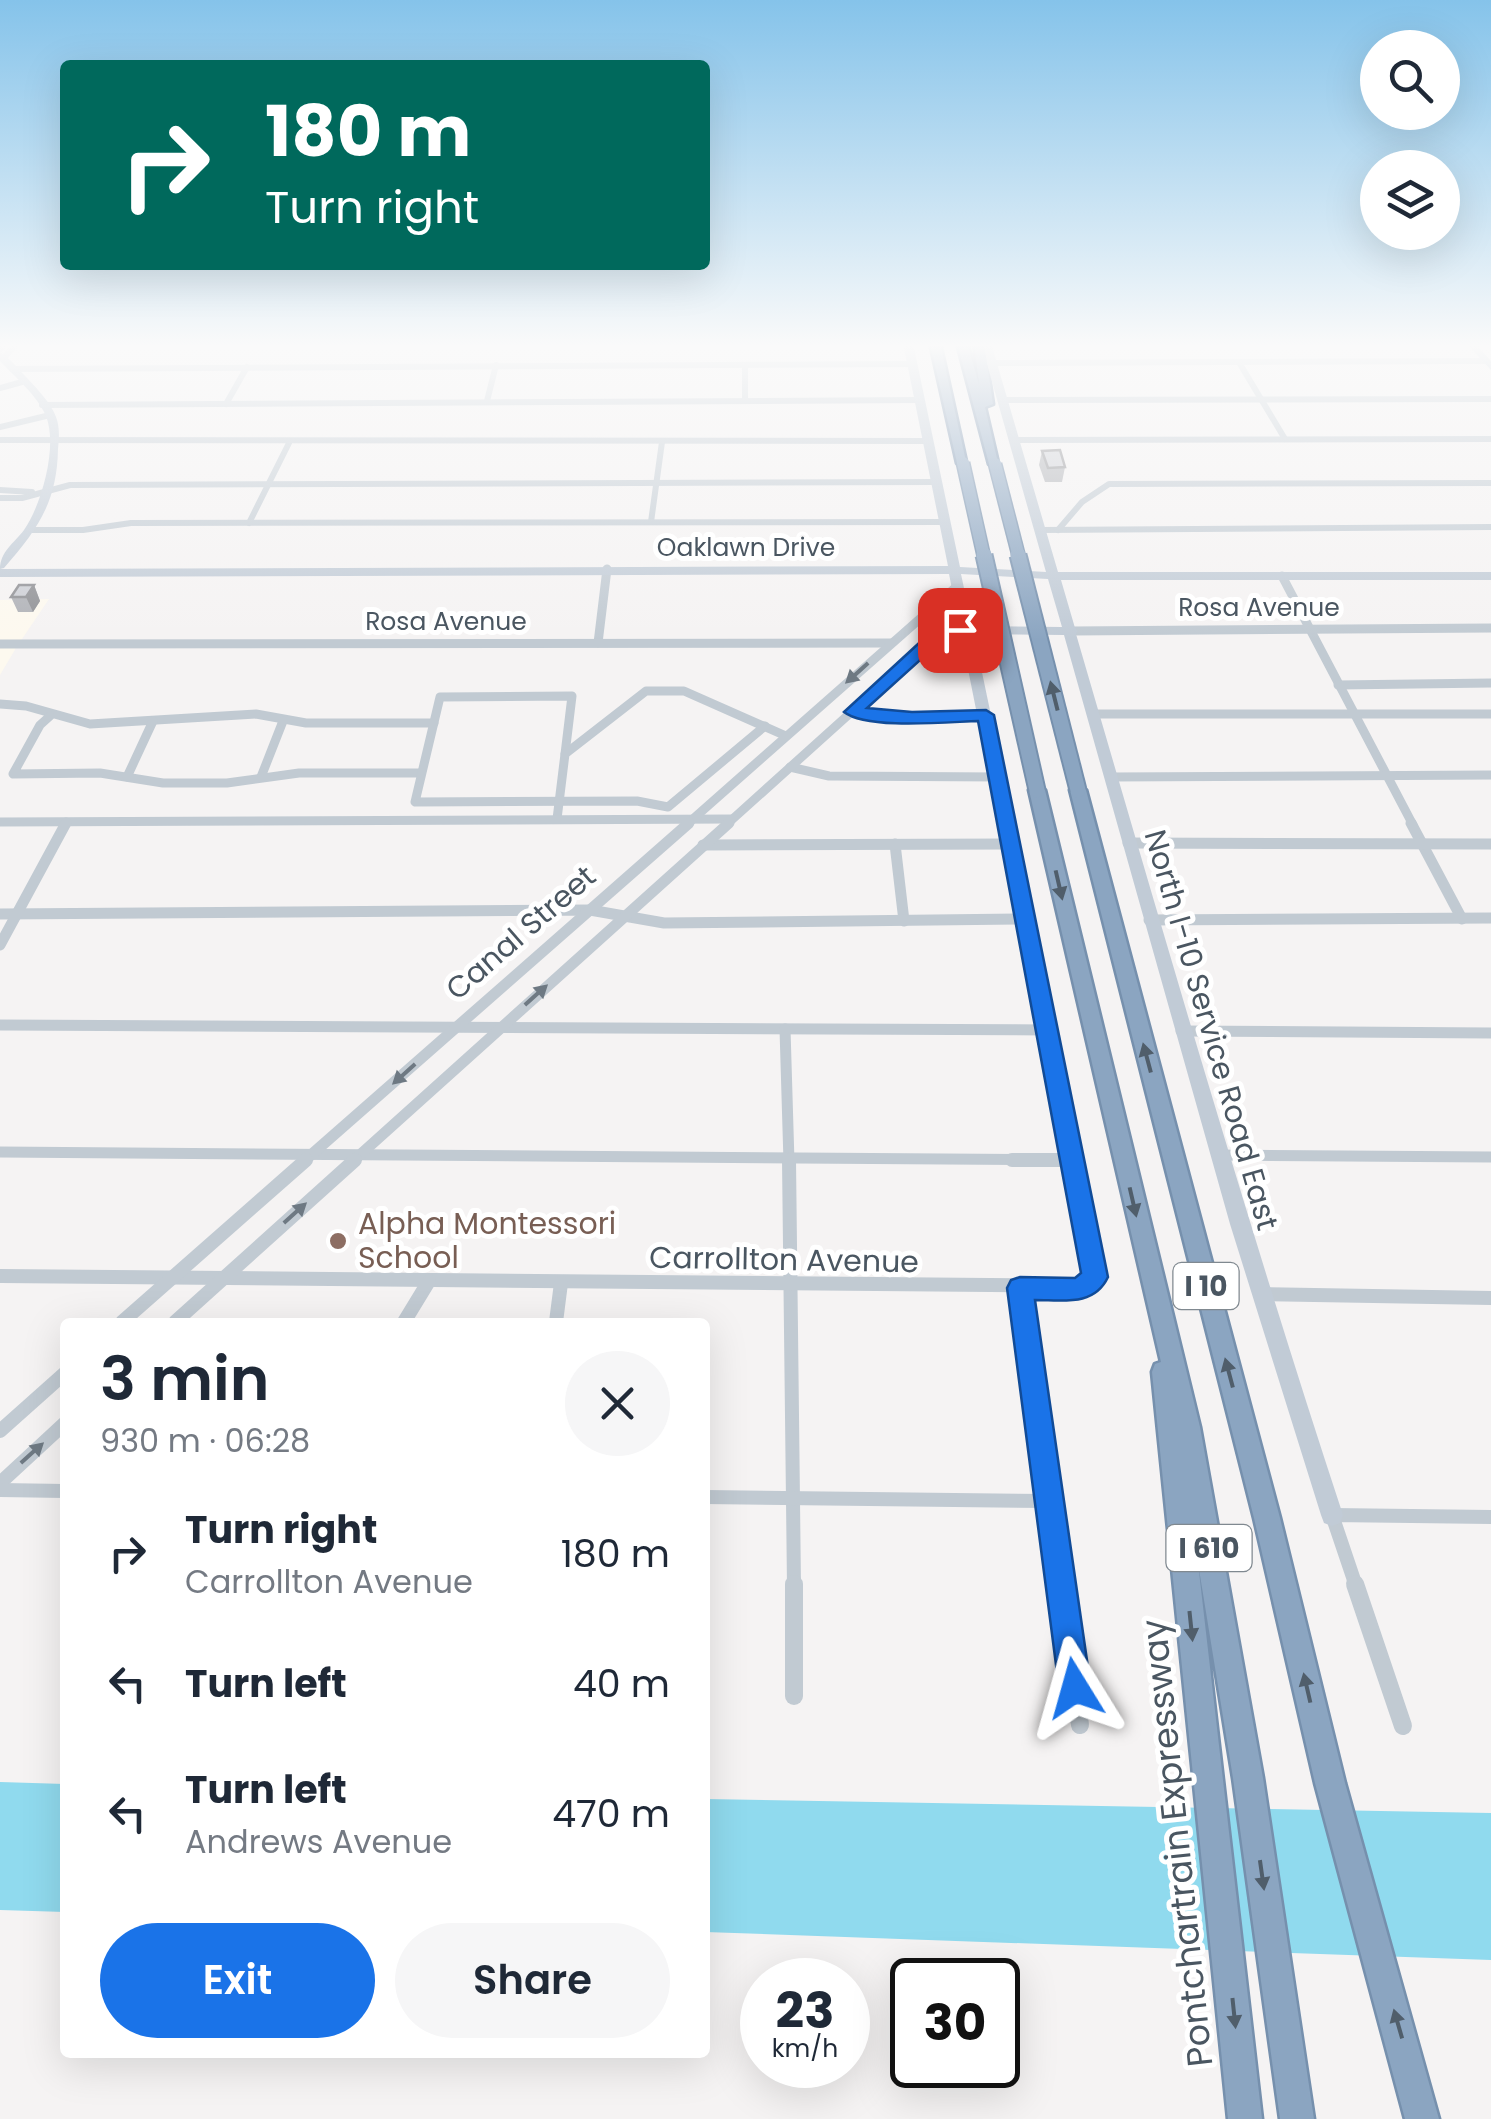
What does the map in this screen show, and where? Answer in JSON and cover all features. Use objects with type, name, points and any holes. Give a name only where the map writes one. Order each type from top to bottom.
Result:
[{"type":"highway","name":"I 10","points":[[958,442],[1161,1320]]},
{"type":"highway","name":"I 10","points":[[989,442],[1267,1518],[1330,1783],[1422,2119]]},
{"type":"highway","name":"Pontchartrain Expressway","points":[[1161,1320],[1168,1425],[1245,2119]]},
{"type":"highway","name":"I 610","points":[[1161,1320],[1188,1426],[1248,1778],[1297,2119]]},
{"type":"street","points":[[33,442],[692,442]]},
{"type":"street","points":[[651,522],[662,442]]},
{"type":"street","points":[[928,442],[1075,1160],[1095,1277],[1087,1286]]},
{"type":"street","name":"North I-10 Service Road East","points":[[1016,442],[1049,530],[1055,576],[1128,844],[1258,1294],[1404,1726]]},
{"type":"street","points":[[0,565],[31,530],[51,490],[53,443]]},
{"type":"street","points":[[249,522],[289,443]]},
{"type":"street","points":[[0,498],[22,498],[70,485],[936,482]]},
{"type":"street","points":[[1049,530],[1105,485],[1491,482]]},
{"type":"street","points":[[0,490],[36,493]]},
{"type":"street","points":[[31,530],[74,531],[130,523],[944,522]]},
{"type":"street","points":[[1049,530],[1491,527]]},
{"type":"street","points":[[598,643],[608,569]]},
{"type":"street","name":"Oaklawn Drive","points":[[0,573],[608,569],[956,578],[1491,576]]},
{"type":"street","points":[[1282,576],[1462,919]]},
{"type":"street","name":"Canal Street","points":[[127,1318],[786,736],[956,578]]},
{"type":"street","name":"Rosa Avenue","points":[[966,630],[1491,628]]},
{"type":"street","name":"Canal Street","points":[[179,1318],[936,637],[966,630]]},
{"type":"street","name":"Rosa Avenue","points":[[0,644],[891,642]]},
{"type":"street","points":[[1338,685],[1491,683]]},
{"type":"street","points":[[565,754],[646,691],[684,691],[786,736]]},
{"type":"street","points":[[557,820],[559,802],[572,696],[440,697],[415,802],[559,802],[636,801],[658,808],[674,805],[766,726]]},
{"type":"street","points":[[0,704],[26,706],[50,716],[90,724],[256,714],[283,720],[434,722]]},
{"type":"street","points":[[852,712],[912,718],[986,715]]},
{"type":"street","points":[[1093,714],[1491,714]]},
{"type":"street","points":[[50,716],[40,725],[14,774],[100,773],[179,783],[227,783],[299,772],[420,773]]},
{"type":"street","points":[[126,777],[154,720]]},
{"type":"street","points":[[260,776],[283,720]]},
{"type":"street","points":[[790,768],[830,776],[999,777]]},
{"type":"street","points":[[1110,777],[1491,774]]},
{"type":"street","points":[[0,822],[732,819]]},
{"type":"street","points":[[0,946],[66,822]]},
{"type":"street","points":[[895,844],[904,920]]},
{"type":"street","points":[[703,846],[1012,844]]},
{"type":"street","points":[[1128,844],[1491,844]]},
{"type":"street","points":[[0,914],[590,910],[664,922],[1028,919]]},
{"type":"street","points":[[1150,920],[1491,918]]},
{"type":"street","points":[[0,1026],[1050,1030]]},
{"type":"street","points":[[786,1029],[793,1285],[794,1696]]},
{"type":"street","points":[[1181,1032],[1491,1033]]},
{"type":"street","points":[[0,1152],[1075,1160]]},
{"type":"street","points":[[1218,1155],[1491,1157]]},
{"type":"street","name":"Carrollton Avenue","points":[[0,1276],[1087,1286]]},
{"type":"street","points":[[406,1318],[429,1281]]},
{"type":"street","points":[[557,1318],[561,1283]]},
{"type":"street","points":[[1020,1288],[1080,1725]]},
{"type":"street","points":[[1258,1294],[1491,1298]]},
{"type":"street","points":[[0,1431],[60,1377]]},
{"type":"street","points":[[0,1486],[60,1428]]},
{"type":"street","points":[[0,1486],[60,1491]]},
{"type":"street","points":[[710,1496],[1048,1501]]},
{"type":"street","points":[[1332,1514],[1491,1517]]},
{"type":"shaded area","points":[[49,599],[16,648],[0,675],[0,600]]},
{"type":"water","points":[[0,1782],[60,1784],[60,1912],[0,1910]]},
{"type":"water","points":[[710,1799],[1491,1813],[1491,1960],[710,1932]]},
{"type":"building","points":[[1060,450],[1065,467],[1048,468],[1042,451]]},
{"type":"building","points":[[19,585],[34,585],[26,597],[11,597]]},
{"type":"place","name":"Alpha Montessori School","points":[[338,1241]]},
{"type":"route","points":[[960,630],[936,637],[852,712],[912,718],[986,715],[1095,1277],[1090,1285],[1080,1289],[1020,1288],[1075,1688]]}]
